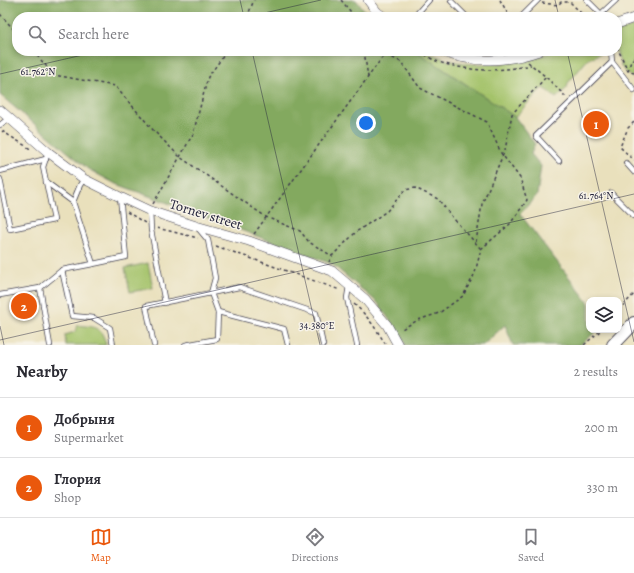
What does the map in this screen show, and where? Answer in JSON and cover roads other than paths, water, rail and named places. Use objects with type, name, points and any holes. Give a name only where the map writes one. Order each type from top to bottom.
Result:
[{"type":"main road","points":[[612,345],[634,324]]},
{"type":"street","points":[[368,0],[377,12]]},
{"type":"street","points":[[622,22],[634,18]]},
{"type":"street","points":[[465,56],[482,60],[525,56]]},
{"type":"street","name":"Tornev street","points":[[0,110],[47,156],[84,179],[120,197],[150,210],[196,226],[248,241],[332,271],[364,299],[387,325],[398,345]]},
{"type":"lane","points":[[418,12],[429,0]]},
{"type":"lane","points":[[587,0],[599,12]]},
{"type":"lane","points":[[603,12],[616,0]]},
{"type":"lane","points":[[451,1],[462,12]]},
{"type":"lane","points":[[526,12],[537,1]]},
{"type":"lane","points":[[611,56],[612,62],[634,90]]},
{"type":"lane","points":[[559,161],[536,136],[612,62]]},
{"type":"lane","points":[[0,125],[9,118]]},
{"type":"lane","points":[[0,172],[47,156]]},
{"type":"lane","points":[[0,179],[10,229],[54,220],[43,166],[47,156]]},
{"type":"lane","points":[[626,163],[634,172]]},
{"type":"lane","points":[[73,202],[84,179]]},
{"type":"lane","points":[[46,182],[73,202],[93,264]]},
{"type":"lane","points":[[612,193],[634,216]]},
{"type":"lane","points":[[0,295],[40,288],[62,270],[126,257],[120,197]]},
{"type":"lane","points":[[150,210],[151,230],[165,303]]},
{"type":"lane","points":[[185,345],[217,339],[218,312],[211,293],[215,278],[208,240],[196,226]]},
{"type":"lane","points":[[62,270],[72,316],[94,318],[110,328],[113,345]]},
{"type":"lane","points":[[349,286],[347,298],[357,345]]},
{"type":"lane","points":[[154,345],[146,306],[239,287],[316,314],[323,345]]},
{"type":"lane","points":[[40,288],[50,345]]},
{"type":"lane","points":[[218,312],[284,329],[288,345]]},
{"type":"place","name":"Добрыня","points":[[596,124]]},
{"type":"place","name":"Глория","points":[[24,306]]}]
